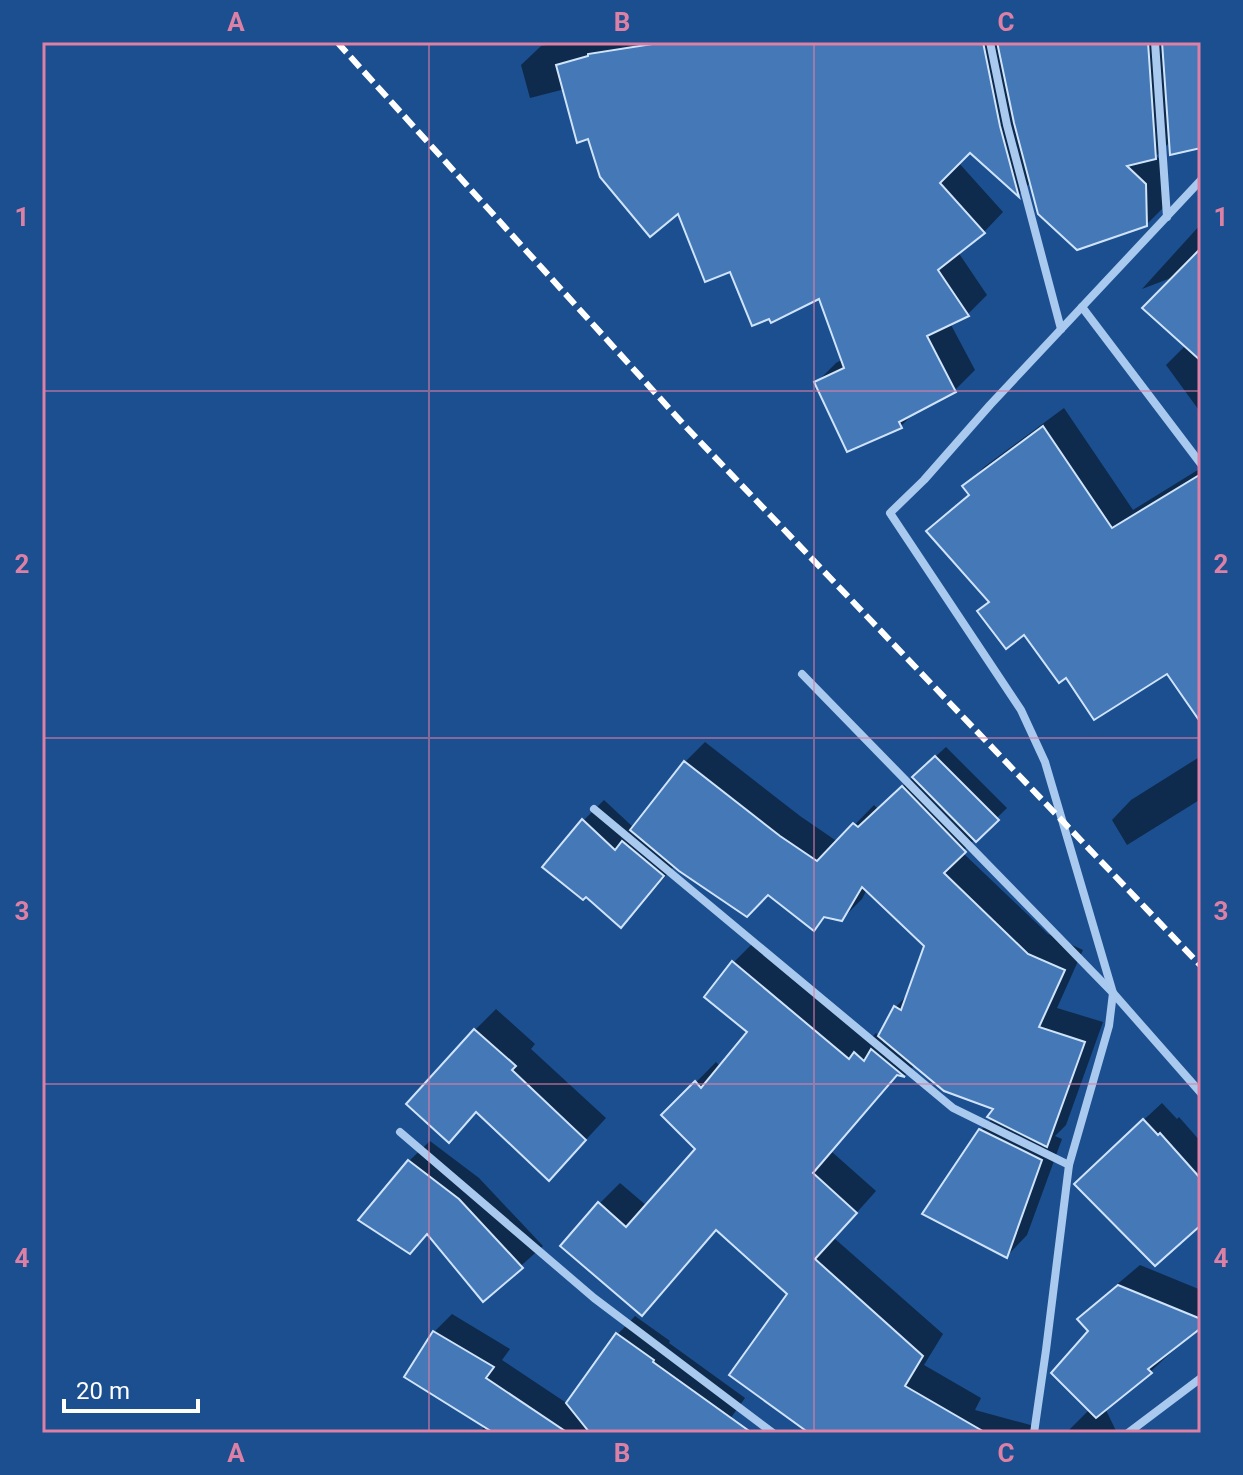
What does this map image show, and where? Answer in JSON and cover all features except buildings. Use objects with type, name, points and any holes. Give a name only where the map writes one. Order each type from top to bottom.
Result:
[{"type":"street","points":[[990,42],[1007,125],[1061,329]]},
{"type":"street","points":[[1155,42],[1167,217]]},
{"type":"street","points":[[1034,1433],[1069,1165],[1109,1026],[1113,993],[1045,762],[1021,710],[890,513],[1201,180]]},
{"type":"street","points":[[1082,307],[1201,464]]},
{"type":"street","points":[[802,674],[1113,993],[1201,1093]]},
{"type":"street","points":[[594,809],[953,1108],[1069,1165]]},
{"type":"street","points":[[400,1132],[594,1298],[773,1433]]},
{"type":"street","points":[[1128,1433],[1201,1378]]},
{"type":"railway","points":[[337,42],[687,428],[1201,966]]}]
